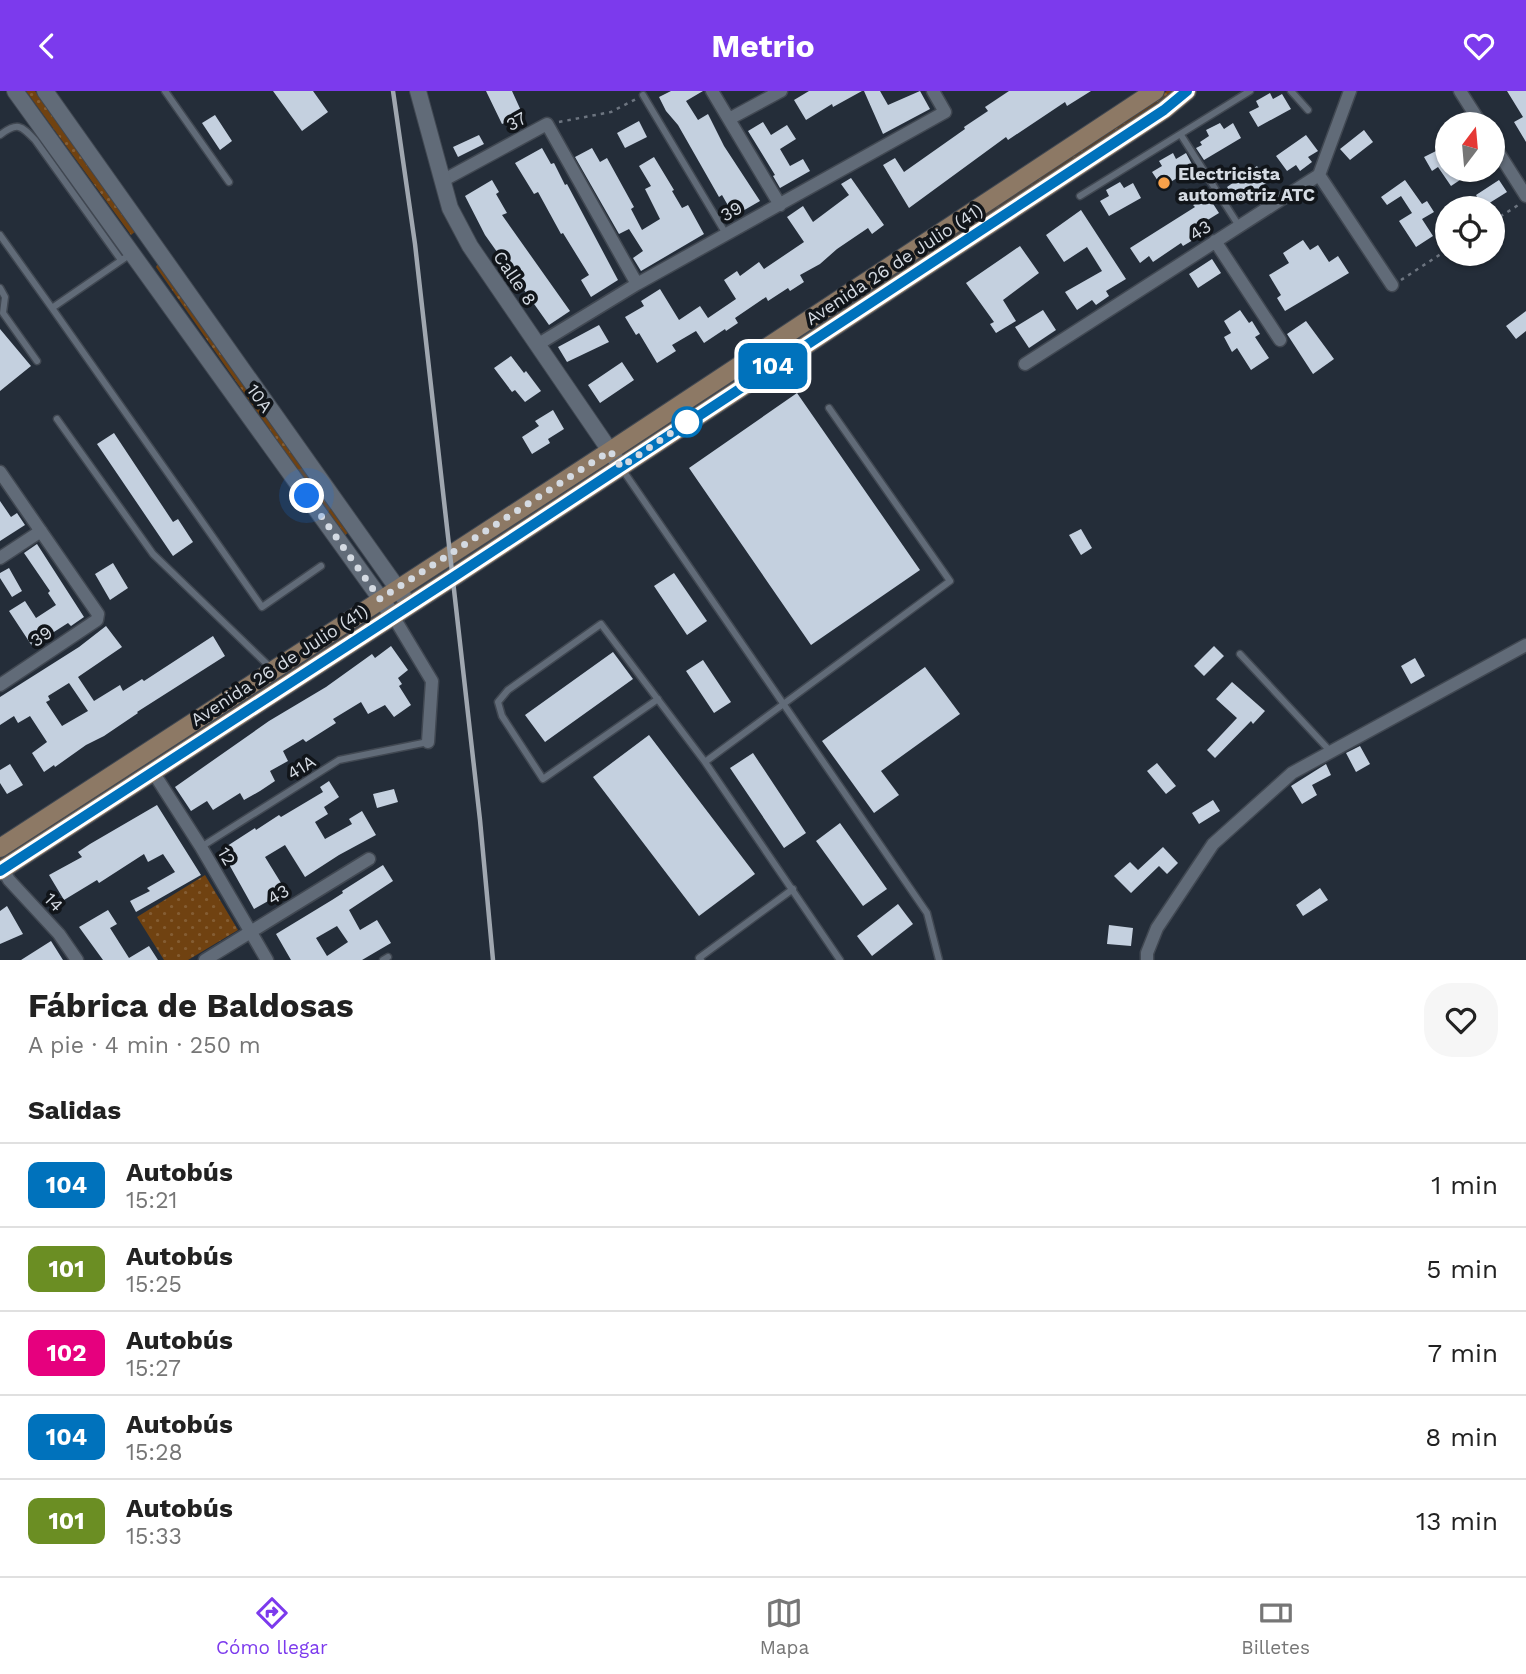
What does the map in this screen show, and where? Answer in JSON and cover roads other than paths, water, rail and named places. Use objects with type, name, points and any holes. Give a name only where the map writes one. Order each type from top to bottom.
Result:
[{"type":"main road","name":"Avenida 26 de Julio (41)","points":[[0,848],[610,451],[1155,91]]},
{"type":"main road","name":"Avenida 26 de Julio (41)","points":[[1,870],[621,467],[1153,117],[1187,91]]},
{"type":"street","name":"10A","points":[[15,91],[126,257],[393,616],[432,681],[428,742]]},
{"type":"street","name":"10A","points":[[45,91],[410,605]]},
{"type":"street","name":"Calle 8","points":[[418,91],[450,208],[470,246],[621,467]]},
{"type":"street","points":[[712,91],[780,205]]},
{"type":"street","points":[[729,119],[781,91]]},
{"type":"street","name":"39","points":[[537,345],[637,284],[945,112],[933,91]]},
{"type":"street","points":[[1350,91],[1319,174],[1392,285]]},
{"type":"street","points":[[1460,91],[1473,112]]},
{"type":"street","name":"37","points":[[442,181],[547,124],[637,284]]},
{"type":"street","points":[[1505,163],[1526,198]]},
{"type":"street","name":"43","points":[[1025,364],[1319,174]]},
{"type":"street","points":[[126,257],[150,239]]},
{"type":"street","points":[[1215,241],[1280,340]]},
{"type":"street","points":[[0,472],[41,531],[0,558]]},
{"type":"street","name":"39","points":[[0,685],[97,620],[98,614],[41,531]]},
{"type":"street","points":[[1147,960],[1157,928],[1213,844],[1292,773],[1526,645]]},
{"type":"street","name":"12","points":[[153,772],[201,847],[267,960]]},
{"type":"street","name":"43","points":[[205,960],[369,859]]},
{"type":"street","name":"14","points":[[1,870],[59,934],[77,960]]},
{"type":"lane","points":[[165,91],[229,181]]},
{"type":"lane","points":[[1080,196],[1250,91]]},
{"type":"lane","points":[[1290,91],[1308,110]]},
{"type":"lane","points":[[643,95],[726,234]]},
{"type":"lane","points":[[0,135],[11,127],[19,126],[25,129],[126,257],[51,308]]},
{"type":"lane","points":[[1181,135],[1239,226]]},
{"type":"lane","points":[[0,235],[262,607],[321,566]]},
{"type":"lane","points":[[0,288],[5,297],[3,313],[37,361]]},
{"type":"lane","points":[[705,762],[950,581],[829,408]]},
{"type":"lane","points":[[57,419],[153,554],[272,670]]},
{"type":"lane","points":[[621,467],[928,913],[939,960]]},
{"type":"lane","points":[[658,699],[543,779],[502,716],[498,702],[508,690],[601,624],[658,699],[705,762],[840,960]]},
{"type":"lane","points":[[1240,654],[1331,752]]},
{"type":"lane","name":"41A","points":[[201,847],[339,760],[428,742]]},
{"type":"lane","points":[[701,960],[699,958],[793,889]]},
{"type":"railway","points":[[393,91],[415,244],[480,820],[493,960]]},
{"type":"place","name":"Electricista automotriz ATC","points":[[1164,183]]}]
